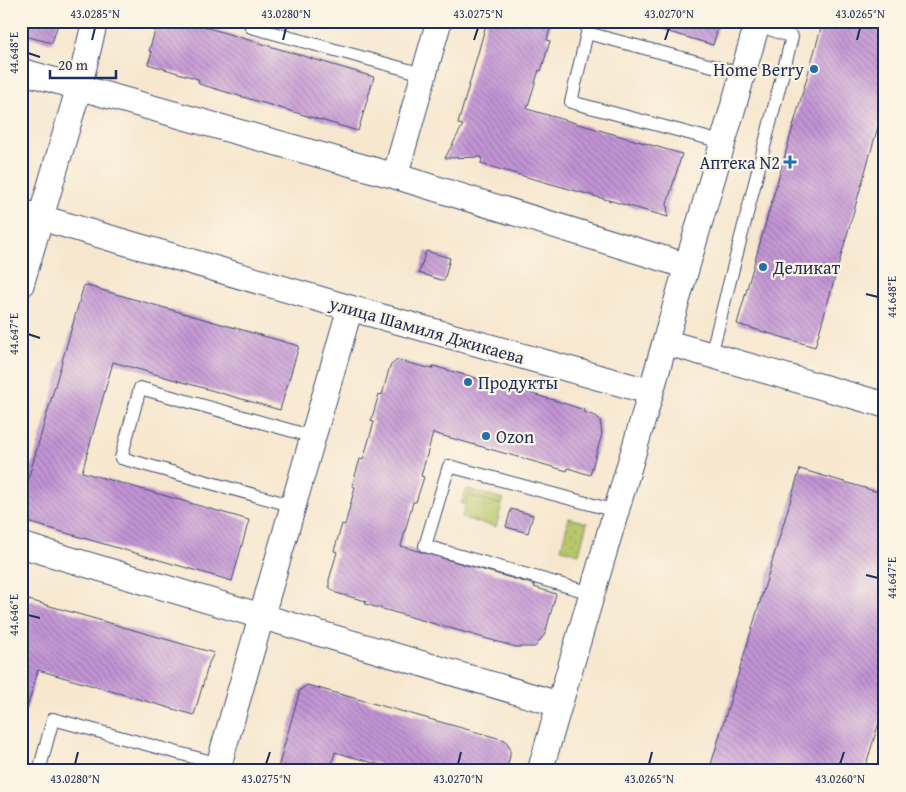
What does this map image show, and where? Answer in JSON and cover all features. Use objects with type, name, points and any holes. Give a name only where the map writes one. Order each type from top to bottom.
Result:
[{"type":"street","points":[[21,285],[31,215],[79,87],[96,21]]},
{"type":"street","points":[[395,176],[438,21]]},
{"type":"street","points":[[540,771],[758,23]]},
{"type":"street","points":[[21,71],[395,176],[687,266]]},
{"type":"street","name":"улица Шамиля Джикаева","points":[[31,215],[350,308],[651,392]]},
{"type":"street","points":[[218,767],[263,616],[350,308]]},
{"type":"street","points":[[665,342],[885,405]]},
{"type":"street","points":[[21,545],[558,704]]},
{"type":"lane","points":[[252,21],[251,26],[422,74]]},
{"type":"lane","points":[[711,355],[792,37],[758,23]]},
{"type":"lane","points":[[722,142],[571,102],[587,33],[743,74]]},
{"type":"lane","points":[[294,506],[121,458],[140,388],[314,437]]},
{"type":"lane","points":[[591,593],[424,546],[449,466],[616,511]]},
{"type":"lane","points":[[39,771],[53,719],[218,767]]},
{"type":"green space","points":[[467,489],[504,499],[502,505],[468,495],[465,505],[461,504]]},
{"type":"green space","points":[[468,495],[502,505],[496,527],[462,518]]},
{"type":"green space","points":[[569,518],[587,523],[579,554],[561,549]]},
{"type":"building","points":[[21,21],[59,21],[52,43],[21,35]]},
{"type":"building","points":[[158,21],[206,21],[205,27],[374,77],[358,131],[199,84],[198,79],[148,64],[152,52],[149,51]]},
{"type":"building","points":[[487,21],[552,21],[547,40],[550,41],[527,109],[682,154],[667,204],[668,217],[481,164],[482,157],[445,158],[463,125],[458,124]]},
{"type":"building","points":[[650,21],[720,21],[713,45],[649,26]]},
{"type":"building","points":[[823,21],[845,21],[885,27],[885,102],[815,347],[737,324]]},
{"type":"building","points":[[426,251],[450,258],[444,281],[419,273]]},
{"type":"building","points":[[84,285],[299,346],[280,410],[113,362],[82,472],[249,520],[232,581],[21,520],[21,504]]},
{"type":"building","points":[[397,360],[432,369],[433,366],[557,401],[584,410],[583,412],[596,416],[600,420],[602,434],[590,475],[568,468],[567,471],[433,433],[421,476],[424,477],[416,502],[413,502],[401,546],[535,585],[534,587],[556,594],[545,634],[535,647],[516,647],[365,604],[366,601],[336,593],[329,587],[329,580],[337,552],[334,551],[342,524],[345,525],[355,487],[352,486],[360,459],[363,460],[374,422],[371,421],[379,394],[382,395],[390,366]]},
{"type":"building","points":[[800,469],[885,494],[885,703],[864,771],[709,771]]},
{"type":"building","points":[[511,509],[533,515],[528,533],[506,527]]},
{"type":"building","points":[[21,600],[28,602],[29,600],[214,653],[209,663],[194,715],[38,670],[26,712],[21,711]]},
{"type":"building","points":[[307,685],[505,740],[510,747],[506,771],[402,771],[335,752],[330,771],[277,771],[300,690]]},
{"type":"place","name":"Home Berry","points":[[814,69]]},
{"type":"place","name":"Аптека N2","points":[[790,162]]},
{"type":"place","name":"Деликат","points":[[763,267]]},
{"type":"place","name":"Продукты","points":[[468,382]]},
{"type":"place","name":"Ozon","points":[[486,436]]}]
